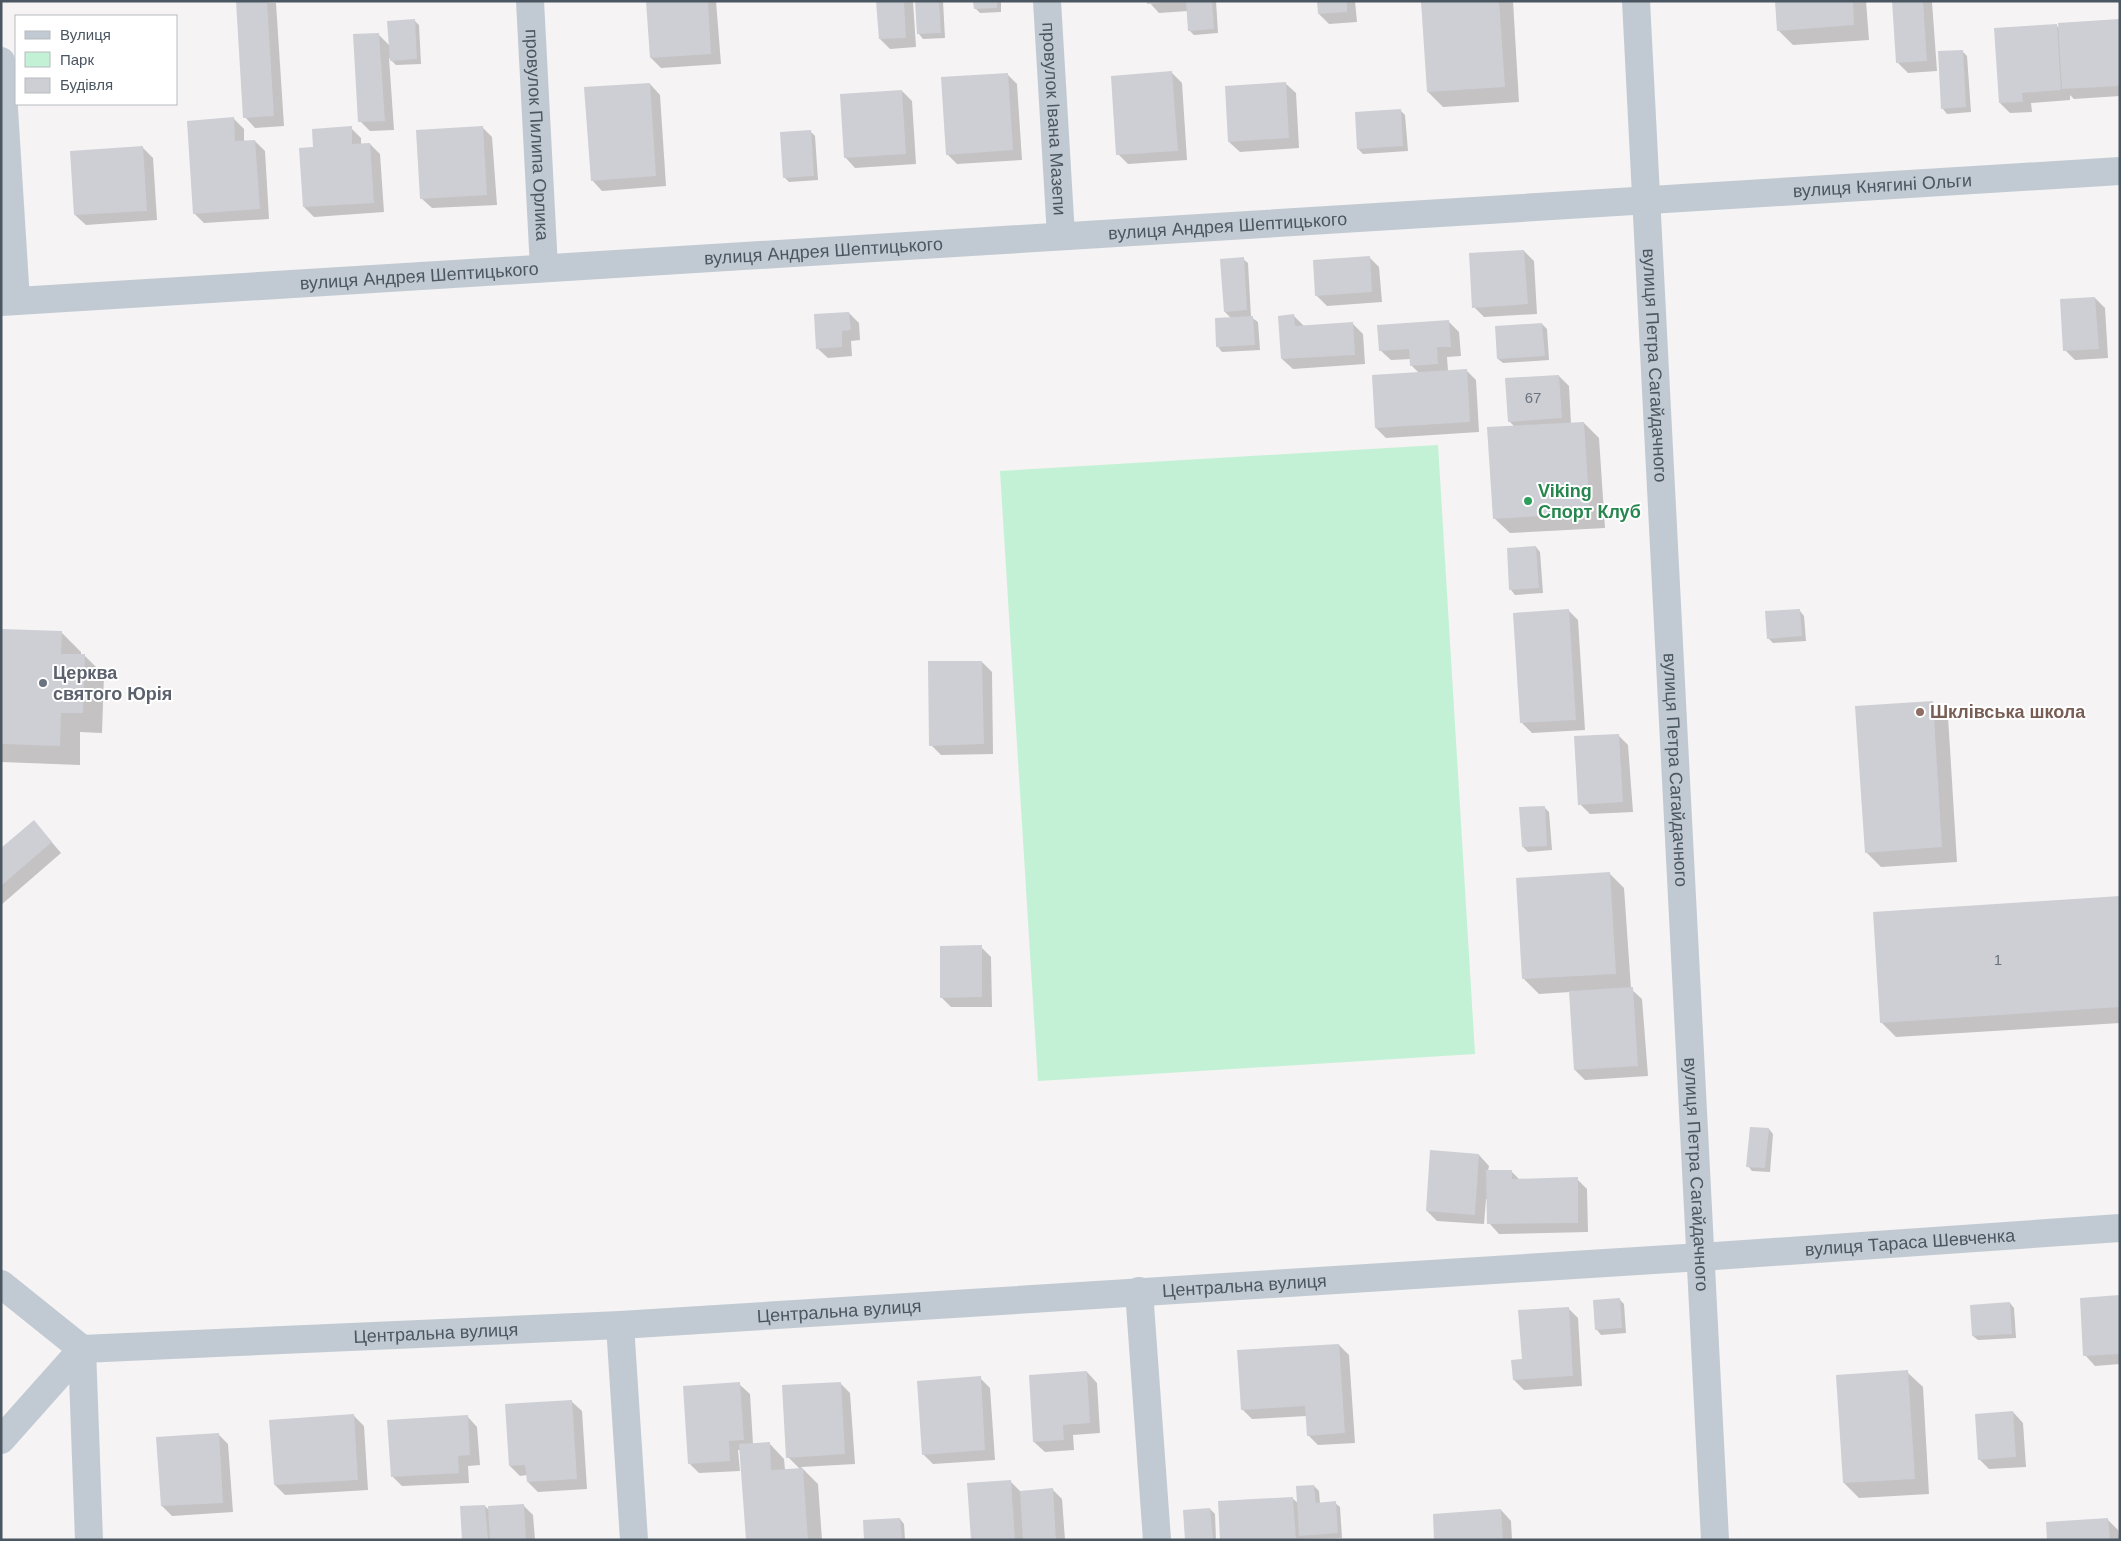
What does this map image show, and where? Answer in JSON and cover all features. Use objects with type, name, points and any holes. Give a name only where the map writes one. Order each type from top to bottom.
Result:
[{"type":"street","name":"провулок Пилипа Орлика","points":[[530,1],[544,268]]},
{"type":"street","name":"провулок Івана Мазепи","points":[[1047,1],[1061,236]]},
{"type":"street","name":"вулиця Петра Сагайдачного","points":[[1636,1],[1715,1540]]},
{"type":"street","points":[[1,61],[8,301]]},
{"type":"street","name":"вулиця Княгині Ольги","points":[[1646,200],[2120,171]]},
{"type":"street","name":"вулиця Андрея Шептицького","points":[[8,301],[1646,200]]},
{"type":"street","name":"вулиця Тараса Шевченка","points":[[1700,1257],[2120,1228]]},
{"type":"street","name":"Центральна вулиця","points":[[82,1349],[620,1325],[1700,1257]]},
{"type":"street","points":[[1,1284],[82,1349],[89,1540]]},
{"type":"street","points":[[1139,1291],[1157,1540]]},
{"type":"street","points":[[620,1325],[634,1540]]},
{"type":"street","points":[[1,1440],[82,1349]]},
{"type":"green space","points":[[1438,445],[1475,1054],[1038,1081],[1000,471]]},
{"type":"building","points":[[236,1],[267,1],[274,116],[243,118]]},
{"type":"building","points":[[646,1],[708,1],[711,54],[650,58]]},
{"type":"building","points":[[876,1],[904,1],[906,38],[879,39]]},
{"type":"building","points":[[915,1],[939,1],[941,33],[917,34]]},
{"type":"building","points":[[973,1],[997,1],[997,8],[974,9]]},
{"type":"building","points":[[1147,1],[1161,1],[1161,3],[1147,4]]},
{"type":"building","points":[[1186,1],[1212,1],[1214,29],[1188,31]]},
{"type":"building","points":[[1317,1],[1347,1],[1347,12],[1318,14]]},
{"type":"building","points":[[1421,1],[1499,1],[1505,87],[1427,92]]},
{"type":"building","points":[[1775,1],[1853,1],[1854,25],[1777,31]]},
{"type":"building","points":[[1892,1],[1923,1],[1927,61],[1896,63]]},
{"type":"building","points":[[415,19],[417,59],[390,61],[387,21]]},
{"type":"building","points":[[2120,19],[2120,86],[2062,89],[2058,23]]},
{"type":"building","points":[[2057,24],[2061,90],[2022,93],[2023,102],[1999,103],[1994,28]]},
{"type":"building","points":[[379,33],[385,121],[358,122],[353,34]]},
{"type":"building","points":[[1963,50],[1966,107],[1941,109],[1938,51]]},
{"type":"building","points":[[1172,71],[1178,151],[1116,155],[1111,76]]},
{"type":"building","points":[[1008,73],[1013,150],[946,155],[941,77]]},
{"type":"building","points":[[1286,82],[1289,138],[1228,142],[1225,86]]},
{"type":"building","points":[[650,83],[656,176],[591,181],[584,87]]},
{"type":"building","points":[[902,90],[906,154],[844,158],[840,94]]},
{"type":"building","points":[[1401,109],[1403,146],[1357,149],[1355,112]]},
{"type":"building","points":[[234,117],[235,141],[255,140],[260,209],[193,214],[187,121]]},
{"type":"building","points":[[352,126],[352,144],[370,143],[374,203],[303,207],[299,148],[313,147],[312,129]]},
{"type":"building","points":[[483,126],[487,195],[420,199],[416,130]]},
{"type":"building","points":[[811,130],[814,176],[783,178],[780,132]]},
{"type":"building","points":[[143,146],[147,211],[74,215],[70,151]]},
{"type":"building","points":[[1524,250],[1528,304],[1472,308],[1469,253]]},
{"type":"building","points":[[1370,256],[1372,292],[1315,296],[1313,260]]},
{"type":"building","points":[[1244,257],[1247,310],[1224,312],[1220,259]]},
{"type":"building","points":[[2095,297],[2099,349],[2063,351],[2060,299]]},
{"type":"building","points":[[849,312],[851,330],[842,331],[842,347],[816,349],[814,314]]},
{"type":"building","points":[[1294,314],[1295,326],[1353,322],[1355,355],[1281,359],[1278,316]]},
{"type":"building","points":[[1253,316],[1255,345],[1216,347],[1215,318]]},
{"type":"building","points":[[1449,320],[1451,347],[1437,347],[1438,364],[1410,366],[1409,349],[1379,351],[1377,325]]},
{"type":"building","points":[[1542,323],[1545,356],[1497,359],[1495,326]]},
{"type":"building","points":[[1467,369],[1470,422],[1375,428],[1372,375]]},
{"type":"building","points":[[1559,375],[1562,418],[1508,422],[1505,378]]},
{"type":"building","points":[[1584,422],[1590,513],[1493,519],[1487,427]]},
{"type":"building","points":[[1536,546],[1539,588],[1509,590],[1507,548]]},
{"type":"building","points":[[1569,609],[1576,720],[1520,723],[1513,613]]},
{"type":"building","points":[[1800,609],[1802,636],[1767,639],[1765,611]]},
{"type":"building","name":"Церква святого Юрія","points":[[1,629],[62,631],[61,654],[85,654],[83,713],[61,713],[60,746],[1,744]]},
{"type":"building","points":[[928,661],[982,661],[984,744],[929,746]]},
{"type":"building","points":[[1933,701],[1942,847],[1865,853],[1855,706]]},
{"type":"building","points":[[1619,734],[1623,802],[1578,805],[1574,736]]},
{"type":"building","points":[[1545,806],[1547,846],[1522,847],[1519,807]]},
{"type":"building","points":[[34,820],[52,842],[1,886],[1,848]]},
{"type":"building","points":[[1610,872],[1616,974],[1522,979],[1516,878]]},
{"type":"building","points":[[2120,896],[2120,1007],[1880,1023],[1873,912]]},
{"type":"building","points":[[982,945],[982,997],[940,998],[940,946]]},
{"type":"building","points":[[1633,987],[1638,1066],[1574,1070],[1569,991]]},
{"type":"building","points":[[1750,1127],[1769,1128],[1765,1168],[1746,1167]]},
{"type":"building","points":[[1430,1150],[1479,1154],[1475,1215],[1426,1211]]},
{"type":"building","points":[[1486,1170],[1512,1170],[1512,1179],[1578,1177],[1578,1223],[1487,1224]]},
{"type":"building","points":[[2120,1295],[2120,1354],[2083,1356],[2080,1298]]},
{"type":"building","points":[[1620,1298],[1622,1328],[1595,1330],[1593,1300]]},
{"type":"building","points":[[2010,1302],[2012,1334],[1972,1336],[1970,1305]]},
{"type":"building","points":[[1569,1307],[1573,1376],[1513,1380],[1511,1360],[1522,1359],[1518,1310]]},
{"type":"building","points":[[1339,1344],[1345,1433],[1307,1436],[1305,1406],[1241,1410],[1237,1350]]},
{"type":"building","points":[[1908,1370],[1915,1479],[1843,1483],[1836,1375]]},
{"type":"building","points":[[1087,1371],[1090,1423],[1063,1425],[1064,1440],[1033,1442],[1029,1375]]},
{"type":"building","points":[[981,1376],[985,1450],[922,1455],[917,1381]]},
{"type":"building","points":[[740,1382],[744,1440],[729,1441],[730,1461],[688,1464],[683,1386]]},
{"type":"building","points":[[841,1382],[845,1454],[786,1458],[782,1385]]},
{"type":"building","points":[[572,1400],[577,1479],[527,1482],[525,1465],[509,1466],[505,1404]]},
{"type":"building","points":[[2013,1411],[2016,1457],[1978,1460],[1975,1414]]},
{"type":"building","points":[[354,1414],[358,1480],[274,1485],[269,1420]]},
{"type":"building","points":[[468,1415],[470,1455],[458,1456],[459,1473],[391,1477],[387,1420]]},
{"type":"building","points":[[219,1433],[223,1503],[161,1506],[156,1437]]},
{"type":"building","points":[[770,1442],[771,1470],[803,1468],[808,1540],[746,1540],[739,1444]]},
{"type":"building","points":[[1011,1480],[1015,1540],[971,1540],[967,1483]]},
{"type":"building","points":[[1314,1485],[1316,1503],[1336,1501],[1338,1533],[1299,1536],[1296,1486]]},
{"type":"building","points":[[1053,1488],[1056,1540],[1023,1540],[1020,1491]]},
{"type":"building","points":[[1293,1497],[1296,1540],[1220,1540],[1218,1501]]},
{"type":"building","points":[[524,1504],[526,1540],[490,1540],[488,1506]]},
{"type":"building","points":[[485,1505],[488,1540],[462,1540],[460,1506]]},
{"type":"building","points":[[1210,1508],[1213,1540],[1185,1540],[1183,1510]]},
{"type":"building","points":[[1501,1509],[1503,1540],[1434,1540],[1433,1514]]},
{"type":"building","points":[[900,1518],[902,1540],[864,1540],[863,1520]]},
{"type":"building","points":[[2108,1518],[2110,1540],[2047,1540],[2046,1522]]},
{"type":"place","name":"Viking Спорт Клуб","points":[[1528,501]]},
{"type":"place","name":"Церква святого Юрія","points":[[43,683]]},
{"type":"place","name":"Шклівська школа","points":[[1920,712]]}]
